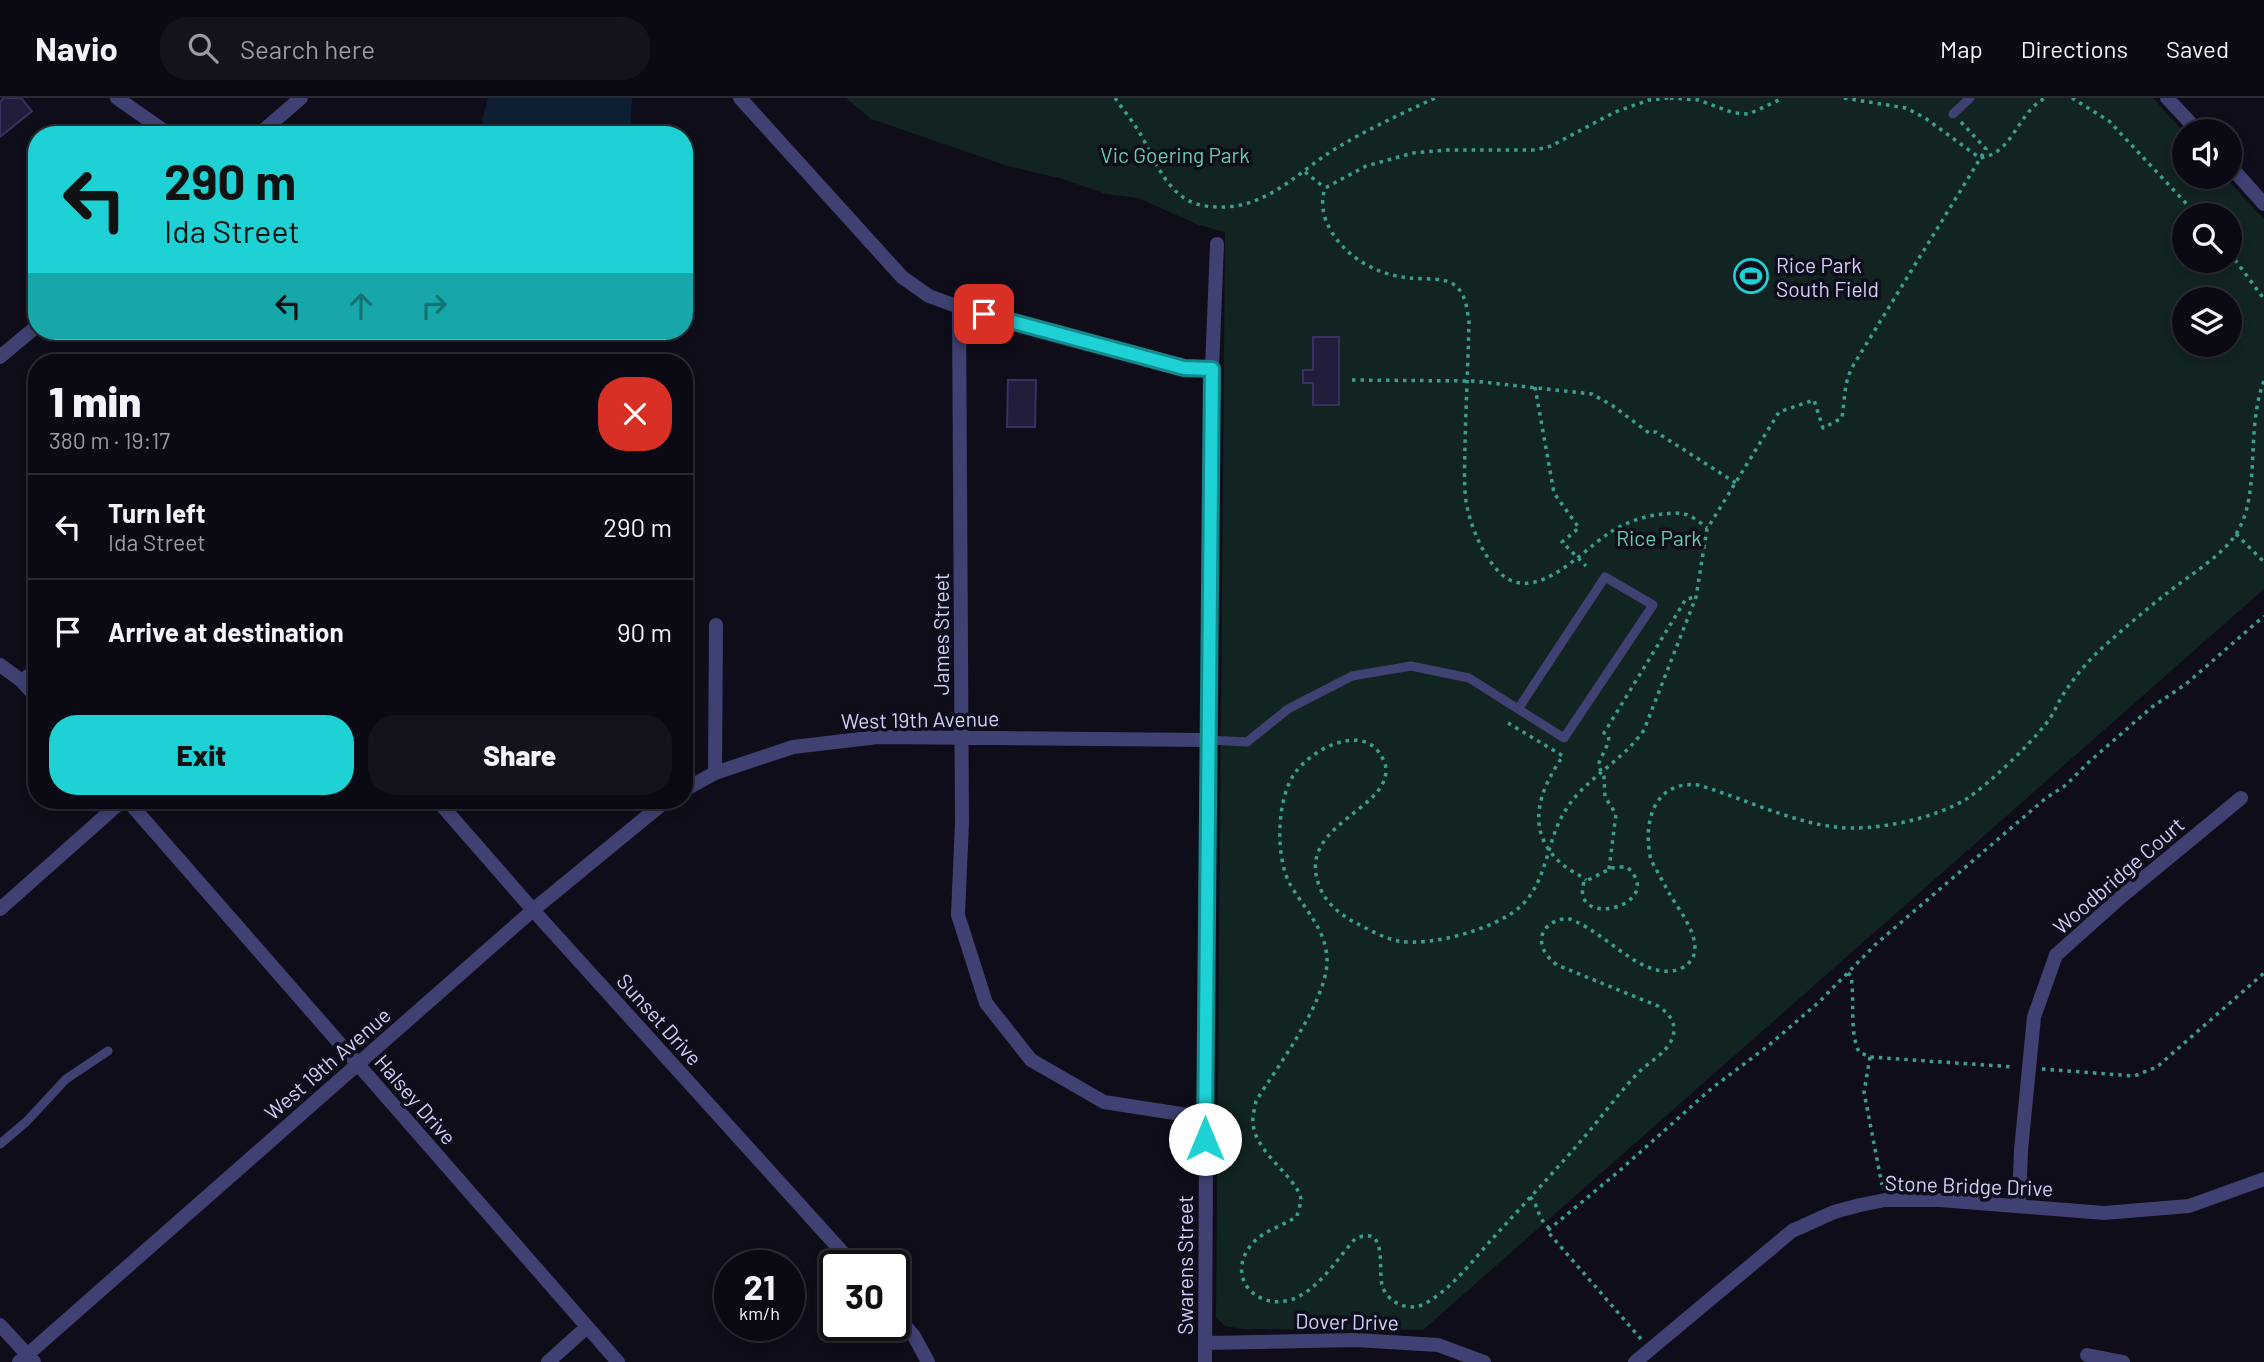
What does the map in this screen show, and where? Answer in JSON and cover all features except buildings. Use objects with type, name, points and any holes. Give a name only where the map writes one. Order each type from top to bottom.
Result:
[{"type":"street","points":[[117,98],[157,126]]},
{"type":"street","points":[[268,126],[301,98]]},
{"type":"street","points":[[740,98],[902,277],[929,296],[959,307],[1184,368],[1212,369]]},
{"type":"street","points":[[2167,98],[2187,119]]},
{"type":"street","points":[[2242,179],[2264,204]]},
{"type":"street","name":"Swarens Street","points":[[1205,1362],[1208,740],[1212,369],[1217,244]]},
{"type":"street","name":"James Street","points":[[959,307],[962,738],[958,915],[986,1003],[1031,1060],[1104,1102],[1205,1115]]},
{"type":"street","points":[[0,358],[28,334]]},
{"type":"street","points":[[715,773],[716,625]]},
{"type":"street","points":[[0,665],[28,687]]},
{"type":"street","points":[[23,681],[28,677]]},
{"type":"street","name":"West 19th Avenue","points":[[693,785],[715,773],[793,747],[878,737],[1208,740]]},
{"type":"street","name":"Woodbridge Court","points":[[2019,1205],[2021,1150],[2034,1017],[2056,955],[2121,897],[2241,798]]},
{"type":"street","points":[[0,909],[115,809]]},
{"type":"street","name":"Halsey Drive","points":[[133,809],[618,1362]]},
{"type":"street","name":"Sunset Drive","points":[[445,809],[840,1250]]},
{"type":"street","name":"West 19th Avenue","points":[[27,1359],[533,910],[656,809]]},
{"type":"street","name":"Stone Bridge Drive","points":[[1635,1362],[1792,1231],[1834,1212],[1885,1200],[1940,1200],[2104,1213],[2189,1206],[2264,1179]]},
{"type":"street","points":[[0,1325],[27,1359]]},
{"type":"street","points":[[548,1362],[587,1327]]},
{"type":"street","points":[[910,1331],[928,1362]]},
{"type":"street","name":"Dover Drive","points":[[1206,1343],[1356,1340],[1438,1345],[1484,1362]]},
{"type":"street","points":[[2087,1355],[2123,1362]]},
{"type":"lane","points":[[1953,114],[1970,98]]},
{"type":"lane","points":[[1208,740],[1247,742],[1288,709],[1352,676],[1411,666],[1469,678],[1518,709],[1564,738],[1653,605],[1605,577],[1518,709]]},
{"type":"lane","points":[[0,1144],[26,1122],[66,1079],[108,1051]]},
{"type":"path","points":[[1115,98],[1142,137],[1157,169],[1170,185],[1185,199],[1205,207],[1248,204],[1269,197],[1339,146],[1435,98]]},
{"type":"path","points":[[1707,528],[1690,516],[1679,513],[1652,516],[1611,532],[1557,573],[1531,584],[1520,583],[1496,570],[1480,546],[1467,507],[1465,488],[1469,321],[1466,301],[1456,285],[1441,280],[1408,278],[1388,273],[1357,260],[1342,247],[1331,230],[1321,201],[1325,188],[1366,166],[1413,153],[1446,150],[1536,150],[1550,146],[1615,112],[1649,100],[1698,100],[1734,113],[1749,114],[1783,98]]},
{"type":"path","points":[[1844,98],[1906,108],[1925,118],[1980,158]]},
{"type":"path","points":[[1980,158],[2000,151],[2029,111],[2045,98]]},
{"type":"path","points":[[2072,98],[2109,121],[2186,203]]},
{"type":"path","points":[[1986,149],[1852,369],[1846,384],[1842,418],[1823,428],[1814,400],[1779,412],[1707,528],[1696,597],[1644,730],[1634,744],[1576,795],[1564,811],[1539,881],[1519,908],[1505,917],[1470,931],[1432,941],[1412,942],[1389,938],[1365,928],[1336,909],[1321,889],[1316,869],[1318,856],[1330,832],[1382,785],[1386,772],[1384,762],[1373,746],[1359,739],[1331,747],[1295,772],[1283,801],[1280,836],[1283,865],[1291,887],[1322,936],[1327,961],[1322,987],[1313,1006],[1256,1101],[1252,1124],[1257,1137],[1301,1200],[1297,1216],[1261,1234],[1251,1245],[1244,1259],[1243,1279],[1247,1289],[1257,1297],[1278,1302],[1290,1301],[1303,1295],[1318,1282],[1355,1240],[1363,1236],[1373,1237],[1378,1243],[1382,1288],[1401,1305],[1418,1307],[1445,1289],[1530,1197],[1637,1074],[1671,1041],[1674,1031],[1668,1013],[1557,965],[1543,950],[1541,942],[1543,931],[1550,924],[1567,918],[1584,926],[1627,956],[1656,970],[1673,971],[1690,962],[1694,936],[1657,870],[1649,850],[1652,813],[1666,792],[1675,786],[1698,785],[1798,818],[1834,827],[1862,829],[1892,825],[1950,808],[1985,783],[2045,726],[2080,670],[2098,652],[2230,543],[2245,514],[2249,497],[2252,439],[2264,381]]},
{"type":"path","points":[[1305,172],[1325,188]]},
{"type":"path","points":[[2242,269],[2264,299]]},
{"type":"path","points":[[1352,380],[1468,381],[1592,394],[1614,406],[1649,433],[1656,432],[1736,483]]},
{"type":"path","points":[[1535,387],[1554,493],[1579,528],[1562,542],[1586,566]]},
{"type":"path","points":[[2236,534],[2264,562]]},
{"type":"path","points":[[1609,869],[1616,814],[1605,797],[1598,763],[1610,738],[1604,733],[1686,599],[1696,597]]},
{"type":"path","points":[[1642,1340],[1547,1231],[1626,1166],[1712,1088],[1769,1046],[1819,1002],[1877,943],[2046,798],[2066,785],[2141,716],[2164,697],[2186,684],[2264,616]]},
{"type":"path","points":[[1508,723],[1563,757],[1546,780],[1538,807],[1540,831],[1563,865],[1586,880]]},
{"type":"path","points":[[1627,867],[1636,878],[1637,884],[1633,896],[1619,908],[1601,909],[1586,902],[1582,892],[1586,880],[1609,869],[1627,867]]},
{"type":"path","points":[[1848,973],[1851,976],[1854,1002],[1855,1044],[1859,1052],[1870,1057],[2014,1067]]},
{"type":"path","points":[[2040,1069],[2124,1076],[2142,1074],[2157,1067],[2264,973]]},
{"type":"path","points":[[1870,1057],[1864,1092],[1882,1187]]},
{"type":"path","points":[[1530,1197],[1535,1202],[1539,1217],[1550,1229]]},
{"type":"green space","name":"Rice Park","points":[[846,98],[2153,98],[2172,119],[2172,189],[2236,189],[2264,219],[2264,589],[1423,1330],[1243,1329],[1225,1326],[1216,1317],[1225,232],[1199,225],[1138,198],[1106,194],[1059,178],[1008,166],[871,119]]},
{"type":"water","points":[[488,98],[632,98],[630,126],[484,126],[482,120]]},
{"type":"place","name":"Rice Park South Field","points":[[1751,276]]},
{"type":"route","points":[[984,314],[1184,368],[1212,369],[1205,1139]]},
{"type":"park label","name":"Vic Goering Park","points":[[1175,154]]}]
